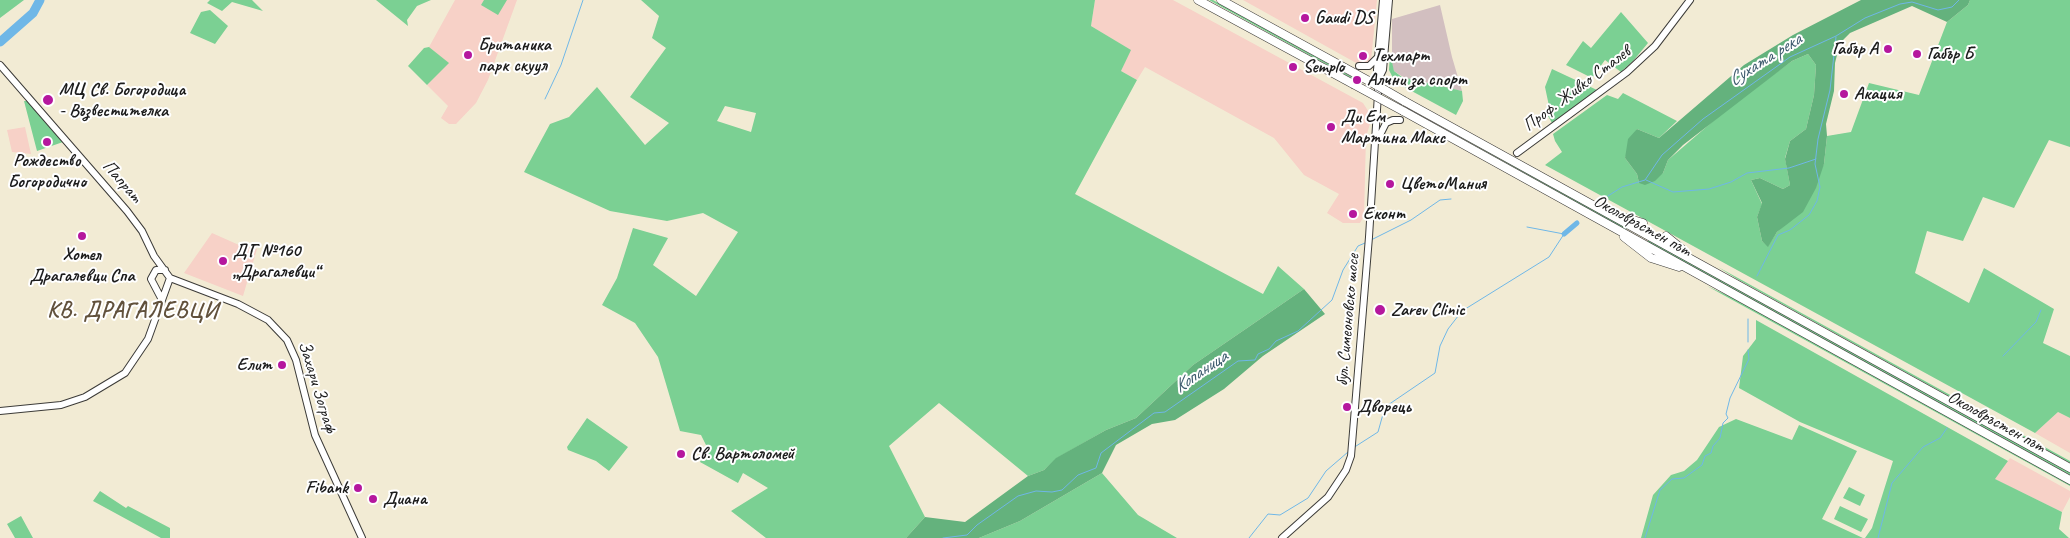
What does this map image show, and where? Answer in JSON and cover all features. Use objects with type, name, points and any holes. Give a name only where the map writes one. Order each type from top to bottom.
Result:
[{"type":"highway","name":"Околовръстен път","points":[[1198,0],[1403,111],[2070,480]]},
{"type":"highway","name":"Околовръстен път","points":[[1221,0],[1357,70],[1404,101],[2070,468]]},
{"type":"highway","points":[[1606,212],[1643,223]]},
{"type":"highway","points":[[1666,236],[1704,265]]},
{"type":"street","name":"бул. Симеоновско шосе","points":[[1282,538],[1328,497],[1346,470],[1351,456],[1369,241],[1378,108],[1379,78],[1377,70],[1383,0]]},
{"type":"street","name":"бул. Симеоновско шосе","points":[[1379,78],[1383,70],[1389,0]]},
{"type":"street","name":"Проф. Живко Сталев","points":[[1517,153],[1627,72],[1655,46],[1690,0]]},
{"type":"street","points":[[1357,70],[1369,66],[1378,57]]},
{"type":"street","name":"Папрат","points":[[0,65],[127,211],[142,231],[154,256],[165,270]]},
{"type":"street","points":[[1374,155],[1383,126],[1393,120],[1400,120]]},
{"type":"street","name":"Папрат","points":[[154,256],[155,271]]},
{"type":"street","points":[[0,411],[61,405],[85,397],[125,373],[148,339],[161,298],[170,278],[165,270],[155,271],[151,281],[157,287],[161,298]]},
{"type":"street","name":"Захари Зограф","points":[[170,278],[238,304],[268,320],[287,340],[296,360],[315,435],[362,538]]},
{"type":"street","points":[[157,287],[166,286]]},
{"type":"shaded area","name":"Британика парк скуул","points":[[455,0],[517,0],[488,80],[476,103],[456,124],[449,124],[441,118],[448,106],[427,85],[448,63],[429,47]]},
{"type":"shaded area","points":[[1095,0],[1173,0],[1363,103],[1372,117],[1366,137],[1364,216],[1360,223],[1343,223],[1327,213],[1339,194],[1304,175],[1274,138],[1145,67],[1137,80],[1121,71],[1130,50],[1091,26]]},
{"type":"shaded area","points":[[1243,0],[1377,0],[1371,61],[1358,64]]},
{"type":"shaded area","points":[[1440,5],[1462,91],[1409,81],[1394,71],[1392,65],[1392,19]]},
{"type":"shaded area","points":[[25,127],[31,154],[12,152],[7,130]]},
{"type":"shaded area","name":"ДГ №160 „Драгалевци“","points":[[212,233],[239,245],[257,249],[243,296],[184,273]]},
{"type":"shaded area","points":[[2058,412],[2070,418],[2070,453],[2035,433]]},
{"type":"shaded area","points":[[2010,458],[2070,491],[2070,497],[2062,512],[1994,479]]},
{"type":"green space","points":[[0,0],[24,0],[0,18]]},
{"type":"green space","points":[[210,0],[252,0],[263,11],[232,2],[222,11],[207,3]]},
{"type":"green space","points":[[376,0],[431,0],[417,6],[407,20],[408,26]]},
{"type":"green space","points":[[484,0],[507,0],[498,15],[481,5]]},
{"type":"green space","points":[[641,0],[1095,0],[1091,26],[1131,50],[1121,71],[1137,80],[1075,194],[1263,294],[1278,266],[1304,289],[1193,365],[1136,418],[1106,430],[1057,458],[1044,470],[1028,476],[939,403],[889,446],[925,517],[906,538],[766,538],[731,511],[768,488],[743,473],[738,483],[700,462],[707,447],[701,435],[680,431],[658,357],[635,323],[602,305],[617,278],[633,228],[668,238],[653,265],[696,296],[738,232],[703,213],[667,221],[610,211],[524,172],[550,124],[569,117],[597,87],[645,145],[669,123],[630,97],[666,48],[652,38],[659,16]],"holes":[[[725,106],[756,113],[751,132],[717,121]]]},
{"type":"green space","points":[[1209,0],[1213,0],[1354,78],[1353,79]]},
{"type":"green space","points":[[1861,0],[1970,0],[1968,5],[1947,22],[1912,6],[1850,33],[1840,43],[1835,63],[1834,91],[1826,124],[1827,136],[1824,164],[1816,188],[1803,212],[1777,232],[1768,247],[1762,241],[1757,217],[1762,203],[1751,180],[1760,178],[1783,189],[1790,185],[1785,159],[1790,141],[1806,129],[1814,95],[1816,65],[1808,54],[1792,61],[1683,145],[1668,160],[1663,173],[1655,181],[1645,185],[1639,183],[1637,174],[1625,158],[1628,139],[1637,129],[1659,138],[1744,65],[1793,35]]},
{"type":"green space","points":[[1970,0],[2070,0],[2070,147],[2049,140],[2014,208],[1983,197],[1963,241],[1927,231],[1915,273],[1969,303],[1984,268],[2054,309],[2043,343],[2070,356],[2070,418],[2058,412],[2035,433],[1545,165],[1562,152],[1553,134],[1607,95],[1618,99],[1623,93],[1677,121],[1659,138],[1637,129],[1625,158],[1637,174],[1639,183],[1663,173],[1668,160],[1733,104],[1792,61],[1808,54],[1816,65],[1814,95],[1806,129],[1790,141],[1785,158],[1790,185],[1783,189],[1760,178],[1751,180],[1762,204],[1757,217],[1762,241],[1768,246],[1777,232],[1787,223],[1824,164],[1827,136],[1851,132],[1869,83],[1919,95],[1947,22],[1968,5]]},
{"type":"green space","points":[[210,10],[228,26],[215,44],[190,33],[201,12]]},
{"type":"green space","points":[[1621,12],[1648,43],[1633,61],[1621,72],[1605,60],[1592,78],[1566,65],[1583,41],[1591,48]]},
{"type":"green space","points":[[429,47],[449,63],[427,85],[408,66],[424,48]]},
{"type":"green space","points":[[1390,53],[1394,71],[1402,77],[1462,91],[1463,101],[1456,115],[1395,82],[1389,70]]},
{"type":"green space","points":[[1552,69],[1597,90],[1552,123],[1548,116],[1549,106],[1545,87]]},
{"type":"green space","points":[[24,101],[27,101],[63,142],[37,151]]},
{"type":"green space","points":[[1405,106],[1627,228],[1626,230]]},
{"type":"green space","points":[[1648,240],[2070,472],[2070,475],[1648,242]]},
{"type":"green space","points":[[1718,267],[2070,461],[2070,463],[1737,279]]},
{"type":"green space","points":[[1707,286],[1731,297],[2070,484],[2070,486]]},
{"type":"green space","points":[[1304,289],[1325,314],[1263,356],[1224,389],[1175,420],[1152,424],[1116,445],[1102,473],[1020,521],[979,538],[906,538],[925,517],[965,522],[1028,476],[1044,470],[1056,458],[1106,430],[1136,418],[1193,365]]},
{"type":"green space","points":[[1756,320],[2008,461],[1995,479],[2062,512],[2059,529],[2069,538],[1865,538],[1872,528],[1893,461],[1800,422],[1739,388],[1743,356],[1756,339]]},
{"type":"green space","points":[[587,418],[628,447],[609,471],[596,461],[568,450],[567,447]]},
{"type":"green space","points":[[1736,419],[1792,440],[1799,425],[1857,451],[1822,519],[1863,538],[1641,538],[1653,495],[1671,475],[1684,471],[1697,460],[1719,427]]},
{"type":"green space","points":[[1102,473],[1138,515],[1177,538],[979,538],[1020,521]]},
{"type":"green space","points":[[1849,487],[1865,495],[1860,506],[1843,498]]},
{"type":"green space","points":[[100,491],[126,508],[128,506],[170,528],[170,538],[161,538],[93,501]]},
{"type":"green space","points":[[1840,506],[1868,519],[1861,532],[1834,519]]},
{"type":"green space","points":[[21,516],[33,538],[15,538],[7,524]]},
{"type":"waterway","points":[[0,42],[33,13],[40,0]]},
{"type":"waterway","points":[[545,99],[561,65],[583,0]]},
{"type":"waterway","name":"Сухата река","points":[[1608,196],[1622,187],[1645,180],[1662,155],[1703,119],[1790,57],[1836,36],[1865,18],[1900,4],[1912,2],[1938,10],[1952,7],[1959,0]]},
{"type":"waterway","points":[[1757,276],[1778,235],[1790,230],[1809,215],[1817,201],[1820,187],[1815,164],[1818,139],[1830,90],[1836,37]]},
{"type":"waterway","points":[[1646,180],[1673,192],[1709,189],[1731,182],[1747,173],[1789,168],[1816,159]]},
{"type":"waterway","name":"Копаница","points":[[1371,240],[1411,220],[1440,200],[1451,199]]},
{"type":"waterway","name":"Сухата река","points":[[1564,234],[1577,223]]},
{"type":"waterway","name":"Сухата река","points":[[1353,448],[1378,432],[1385,407],[1435,373],[1440,346],[1448,329],[1462,311],[1549,257],[1564,234],[1527,227]]},
{"type":"waterway","name":"Копаница","points":[[943,538],[967,535],[977,525],[1018,496],[1036,491],[1052,492],[1062,490],[1078,475],[1096,468],[1101,453],[1154,413],[1165,412],[1238,361],[1255,360],[1258,354],[1269,349],[1276,341],[1298,331],[1332,300],[1343,270],[1358,246],[1365,243]]},
{"type":"waterway","points":[[2003,356],[2036,322],[2041,310]]},
{"type":"waterway","points":[[1748,319],[1748,342]]},
{"type":"waterway","points":[[1645,538],[1660,490],[1672,479],[1684,478],[1702,465],[1705,456],[1711,453],[1713,446],[1720,438],[1723,423],[1728,418],[1726,414],[1730,398],[1749,359],[1748,350]]},
{"type":"waterway","points":[[1878,538],[1892,483],[1923,447],[1940,438],[1947,428]]},
{"type":"waterway","name":"Сухата река","points":[[1249,538],[1268,514],[1280,515],[1308,498],[1326,471],[1348,452]]},
{"type":"place","name":"Gaudi DS","points":[[1305,18]]},
{"type":"place","name":"Габър А","points":[[1888,49]]},
{"type":"place","name":"Габър Б","points":[[1917,54]]},
{"type":"place","name":"Британика парк скуул","points":[[468,55]]},
{"type":"place","name":"Техмарт","points":[[1363,56]]},
{"type":"place","name":"Semplo","points":[[1293,67]]},
{"type":"place","name":"Алчни за спорт","points":[[1357,80]]},
{"type":"place","name":"Акация","points":[[1844,94]]},
{"type":"place","name":"МЦ Св. Богородица - Възвестителка","points":[[48,100]]},
{"type":"place","name":"Ди Ем Мартина Макс","points":[[1331,127]]},
{"type":"place","name":"Рождество Богородично","points":[[47,142]]},
{"type":"place","name":"ЦветоМания","points":[[1390,184]]},
{"type":"place","name":"Еконт","points":[[1353,214]]},
{"type":"place","name":"Хотел Драгалевци Спа","points":[[82,236]]},
{"type":"place","name":"ДГ №160 „Драгалевци“","points":[[223,261]]},
{"type":"place","name":"Zarev Clinic","points":[[1380,310]]},
{"type":"place","name":"Елит","points":[[282,365]]},
{"type":"place","name":"Дворець","points":[[1347,407]]},
{"type":"place","name":"Св. Вартоломей","points":[[681,454]]},
{"type":"place","name":"Fibank","points":[[358,488]]},
{"type":"place","name":"Диана","points":[[373,499]]},
{"type":"district","name":"КВ. ДРАГАЛЕВЦИ","points":[[133,311]]}]
